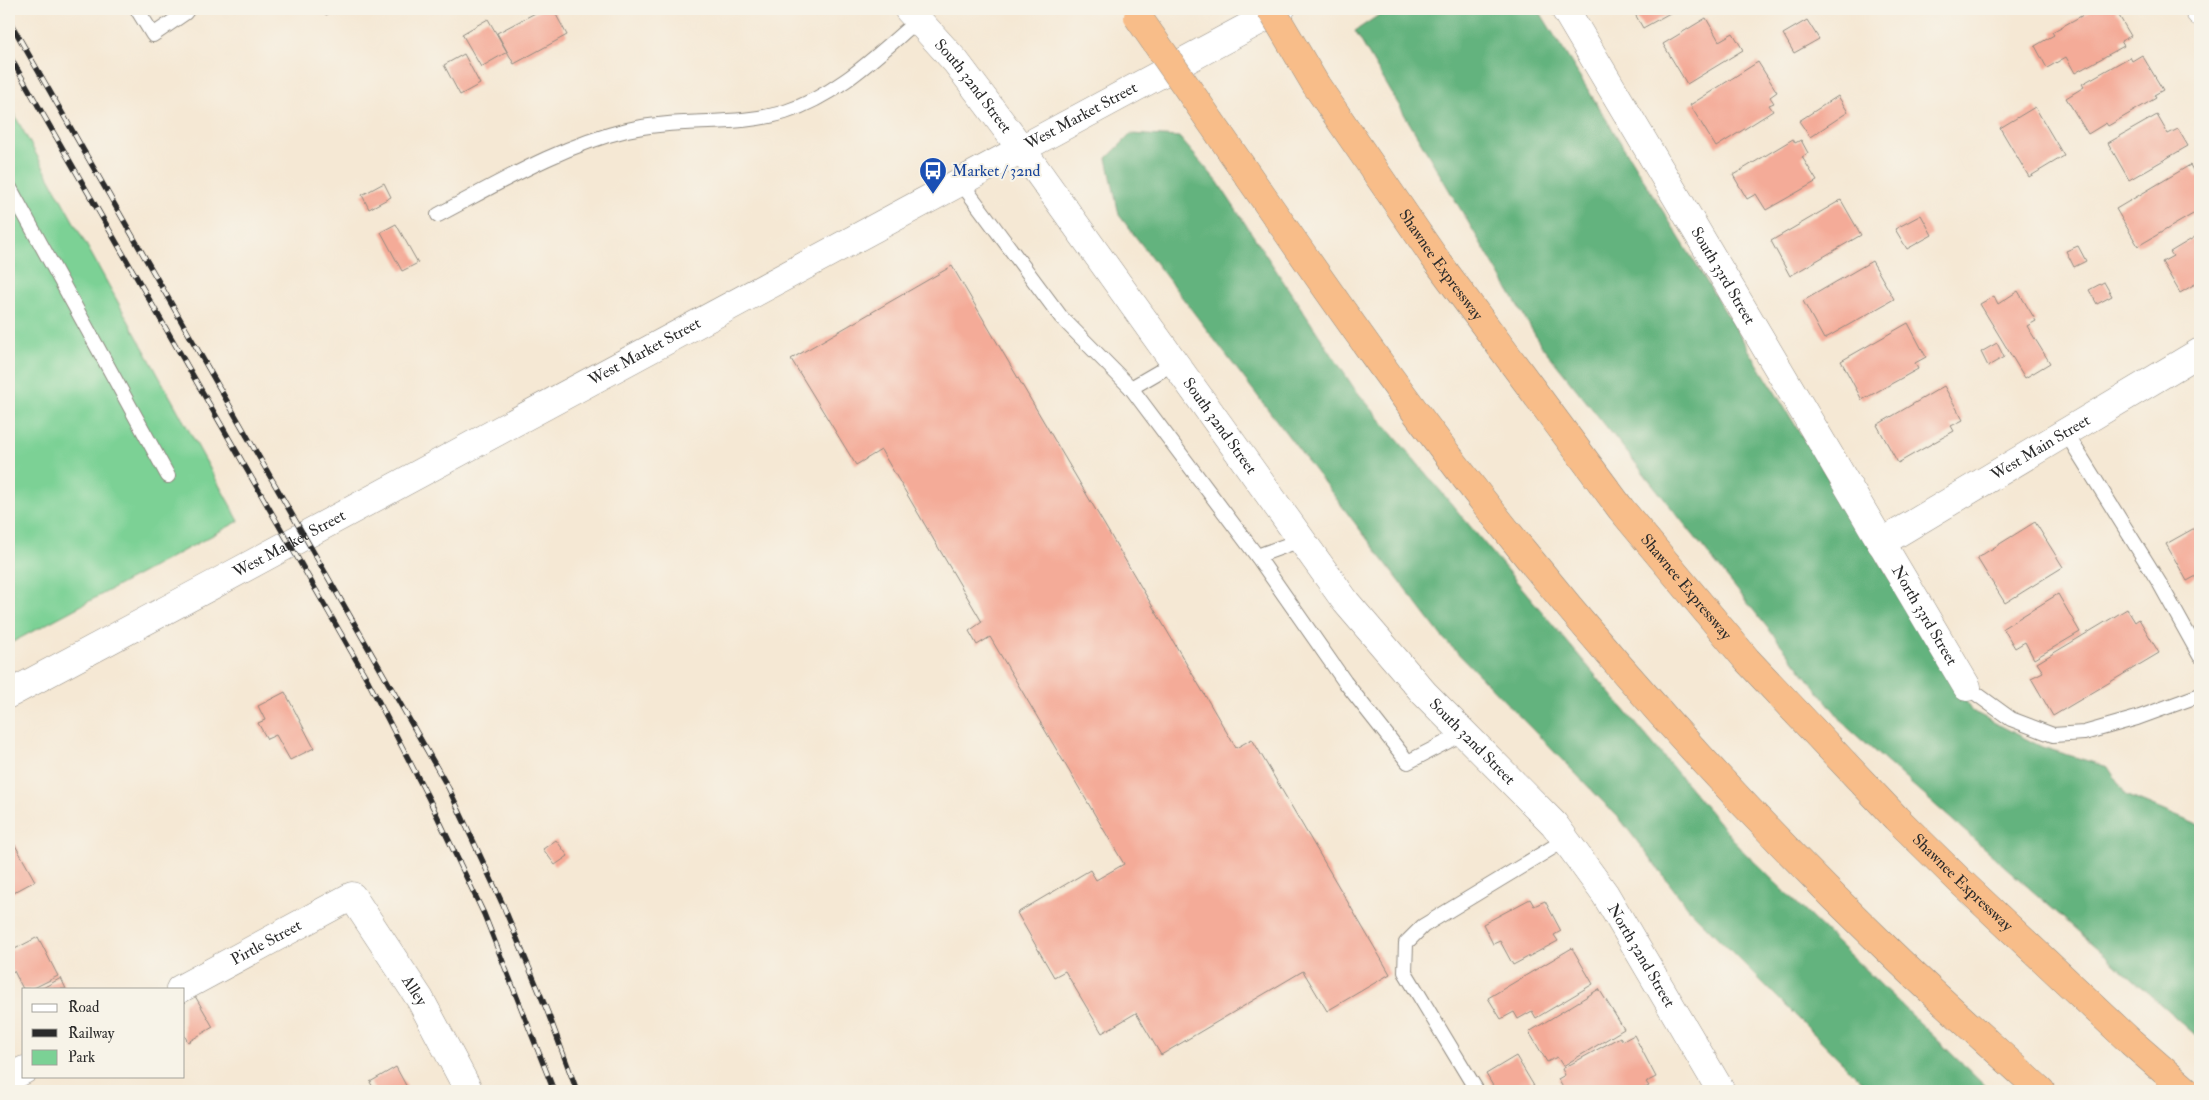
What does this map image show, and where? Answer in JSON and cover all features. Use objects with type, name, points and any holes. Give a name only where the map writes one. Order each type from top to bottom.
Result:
[{"type":"highway","name":"Shawnee Expressway","points":[[1272,9],[1316,85],[1434,257],[1621,509],[1747,660],[1896,818],[1961,882],[2131,1042],[2187,1091]]},
{"type":"highway","points":[[1135,12],[1338,306],[1410,405],[1519,546],[1642,691],[1767,828],[1887,950],[2041,1091]]},
{"type":"street","name":"West Market Street","points":[[9,694],[392,490],[1020,147],[1281,9]]},
{"type":"street","name":"South 33rd Street","points":[[1566,9],[1881,543]]},
{"type":"street","name":"South 32nd Street","points":[[913,14],[956,62],[1020,147],[1352,609],[1424,693],[1559,832]]},
{"type":"street","name":"West Main Street","points":[[1881,543],[2200,352]]},
{"type":"street","name":"North 33rd Street","points":[[1881,543],[1967,688]]},
{"type":"street","name":"North 32nd Street","points":[[1559,832],[1605,894],[1721,1091]]},
{"type":"street","name":"Pirtle Street","points":[[182,988],[352,896]]},
{"type":"street","name":"Alley","points":[[352,896],[420,999],[469,1091]]},
{"type":"street","points":[[9,1078],[22,1071]]},
{"type":"lane","points":[[137,9],[153,34],[185,13],[188,9]]},
{"type":"lane","points":[[438,215],[514,175],[589,140],[629,129],[745,118],[784,112],[809,102],[836,88],[849,78],[913,14]]},
{"type":"lane","points":[[959,180],[1061,317],[1131,388],[1257,556],[1345,682],[1408,762],[1464,733]]},
{"type":"lane","points":[[10,188],[168,476]]},
{"type":"lane","points":[[1131,388],[1174,363]]},
{"type":"lane","points":[[2066,433],[2160,584],[2200,656]]},
{"type":"lane","points":[[1257,556],[1301,540]]},
{"type":"lane","points":[[1967,688],[2011,719],[2053,735],[2084,733],[2137,718],[2200,695]]},
{"type":"lane","points":[[1478,1091],[1406,972],[1406,943],[1423,926],[1559,832]]},
{"type":"green space","points":[[1388,9],[1538,9],[1972,711],[2042,747],[2108,767],[2126,795],[2200,826],[2200,1039],[1847,727],[1541,345],[1355,31]]},
{"type":"green space","points":[[9,105],[239,521],[9,644]]},
{"type":"green space","points":[[1131,134],[1179,137],[1217,181],[1354,388],[1743,851],[1990,1091],[1871,1091],[1689,909],[1620,819],[1443,638],[1119,215],[1107,158]]},
{"type":"building","points":[[323,9],[338,9],[326,15]]},
{"type":"building","points":[[543,9],[553,9],[567,35],[514,64],[497,33]]},
{"type":"building","points":[[1632,9],[1677,9],[1643,28]]},
{"type":"building","points":[[2094,9],[2115,9],[2131,36],[2121,41],[2124,46],[2075,73],[2066,57],[2047,68],[2035,46],[2054,35],[2052,32]]},
{"type":"building","points":[[1706,18],[1719,41],[1733,33],[1743,50],[1687,84],[1663,44]]},
{"type":"building","points":[[488,19],[507,52],[481,67],[462,34]]},
{"type":"building","points":[[1807,20],[1819,39],[1794,53],[1783,34]]},
{"type":"building","points":[[464,54],[480,84],[460,95],[444,65]]},
{"type":"building","points":[[2142,55],[2163,90],[2154,95],[2156,98],[2108,126],[2106,123],[2088,134],[2066,98],[2084,87],[2082,84],[2130,57],[2132,61]]},
{"type":"building","points":[[1758,62],[1777,92],[1770,97],[1774,103],[1769,105],[1773,111],[1716,147],[1690,105]]},
{"type":"building","points":[[1838,96],[1848,112],[1810,137],[1799,121]]},
{"type":"building","points":[[2035,107],[2064,156],[2029,177],[2000,128]]},
{"type":"building","points":[[2157,115],[2168,134],[2178,129],[2188,146],[2129,180],[2108,143]]},
{"type":"building","points":[[1793,139],[1795,143],[1801,140],[1808,153],[1802,157],[1817,181],[1766,210],[1756,194],[1747,199],[1733,175]]},
{"type":"building","points":[[2190,165],[2197,177],[2200,175],[2200,210],[2138,246],[2116,209]]},
{"type":"building","points":[[384,183],[391,197],[369,209],[362,195]]},
{"type":"building","points":[[1841,200],[1861,235],[1790,276],[1771,241]]},
{"type":"building","points":[[1921,215],[1932,235],[1907,249],[1895,229]]},
{"type":"building","points":[[396,224],[418,263],[402,271],[381,232]]},
{"type":"building","points":[[2200,234],[2200,281],[2180,293],[2162,262],[2173,256],[2170,252]]},
{"type":"building","points":[[2078,246],[2086,261],[2074,267],[2066,251]]},
{"type":"building","points":[[1872,261],[1894,299],[1824,339],[1803,301]]},
{"type":"building","points":[[952,266],[1236,748],[1252,739],[1390,974],[1327,1011],[1303,971],[1161,1055],[1136,1013],[1102,1033],[1065,971],[1054,977],[1017,913],[1090,870],[1096,880],[1124,864],[990,637],[977,645],[969,631],[982,622],[881,450],[856,465],[791,359]]},
{"type":"building","points":[[2104,282],[2112,296],[2097,304],[2089,290]]},
{"type":"building","points":[[2018,291],[2036,321],[2027,326],[2050,363],[2025,378],[1980,304],[1994,296],[1998,304]]},
{"type":"building","points":[[1908,323],[1926,357],[1915,363],[1918,369],[1862,400],[1841,361]]},
{"type":"building","points":[[1997,343],[2004,357],[1988,366],[1981,352]]},
{"type":"building","points":[[1944,386],[1963,420],[1951,426],[1954,431],[1898,463],[1877,425]]},
{"type":"building","points":[[2035,522],[2063,567],[2005,603],[1977,558]]},
{"type":"building","points":[[2200,525],[2200,574],[2187,581],[2166,544]]},
{"type":"building","points":[[2058,594],[2080,632],[2034,659],[2025,642],[2015,648],[2003,628]]},
{"type":"building","points":[[2127,609],[2135,622],[2139,619],[2159,653],[2053,716],[2031,678],[2043,672],[2037,663]]},
{"type":"building","points":[[285,692],[314,748],[290,760],[276,735],[267,739],[258,723],[265,720],[258,706]]},
{"type":"building","points":[[556,840],[568,856],[555,865],[543,849]]},
{"type":"building","points":[[9,843],[11,847],[15,845],[35,881],[9,895]]},
{"type":"building","points":[[1530,899],[1534,906],[1545,901],[1561,931],[1554,935],[1558,941],[1513,965],[1500,941],[1493,944],[1483,924]]},
{"type":"building","points":[[38,937],[58,976],[34,988],[22,988],[14,971],[9,973],[9,952]]},
{"type":"building","points":[[1572,948],[1593,984],[1536,1018],[1532,1011],[1518,1019],[1514,1012],[1501,1019],[1488,998]]},
{"type":"building","points":[[61,978],[66,988],[43,988]]},
{"type":"building","points":[[1599,989],[1624,1029],[1563,1066],[1557,1057],[1547,1062],[1529,1032]]},
{"type":"building","points":[[195,996],[213,1027],[188,1042],[185,1037],[185,1002]]},
{"type":"building","points":[[1634,1035],[1656,1077],[1646,1082],[1649,1086],[1639,1091],[1565,1091],[1558,1079],[1565,1075],[1562,1069],[1620,1037],[1623,1041]]},
{"type":"building","points":[[1516,1056],[1534,1086],[1525,1091],[1496,1091],[1486,1074]]},
{"type":"building","points":[[396,1067],[409,1091],[375,1091],[370,1082]]},
{"type":"railway","points":[[9,20],[449,789],[503,905],[548,1013],[577,1091]]},
{"type":"railway","points":[[9,55],[367,679],[429,799],[484,914],[554,1091]]},
{"type":"place","name":"Market / 32nd","points":[[933,195]]}]
